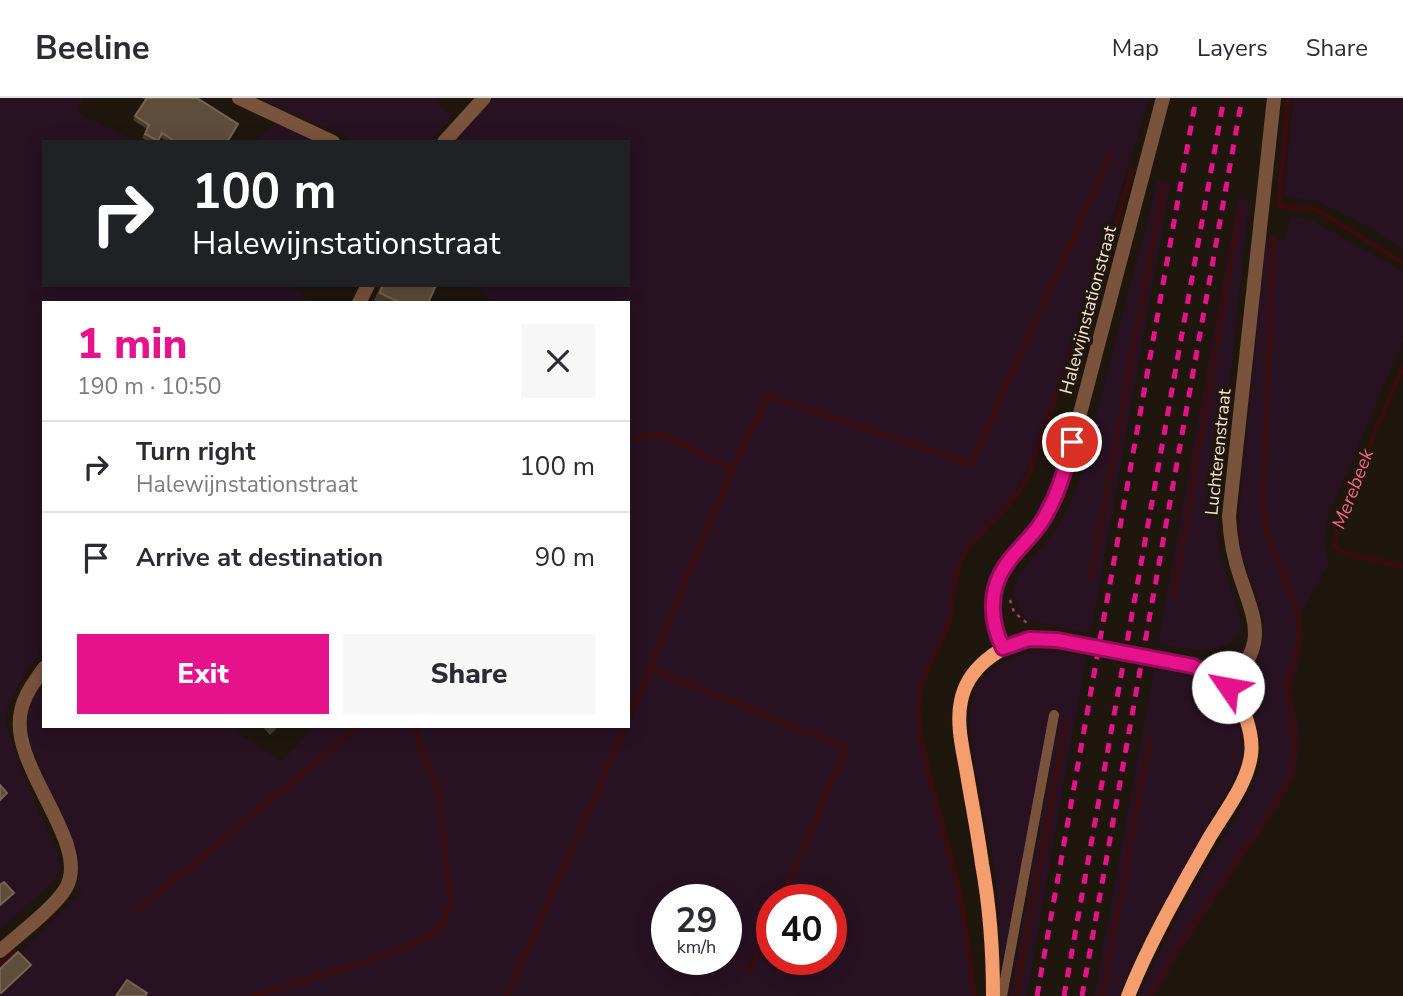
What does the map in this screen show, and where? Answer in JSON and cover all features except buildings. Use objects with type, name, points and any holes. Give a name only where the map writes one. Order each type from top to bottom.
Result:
[{"type":"street","points":[[239,98],[329,140]]},
{"type":"street","points":[[446,140],[484,98]]},
{"type":"street","name":"Halewijnstationstraat","points":[[1003,648],[994,622],[994,593],[1006,564],[1041,523],[1062,482],[1163,98]]},
{"type":"street","name":"Luchterenstraat","points":[[1228,687],[1245,667],[1256,632],[1253,611],[1235,558],[1229,516],[1273,98]]},
{"type":"street","points":[[993,996],[989,906],[959,715],[961,699],[974,673],[984,662],[1003,648],[1029,639],[1057,640],[1193,666],[1228,687],[1240,705],[1251,734],[1249,765],[1172,903],[1128,996]]},
{"type":"street","points":[[0,951],[56,900],[66,889],[71,877],[71,862],[62,835],[25,757],[19,731],[24,698],[42,671]]},
{"type":"lane","points":[[1002,996],[1054,715]]},
{"type":"path","points":[[1212,659],[1224,657],[1234,651],[1242,641]]},
{"type":"shaded area","points":[[0,98],[83,98],[76,112],[135,140],[42,140],[42,287],[292,287],[309,301],[42,301],[42,651],[17,690],[6,714],[11,742],[59,856],[60,869],[57,878],[0,930]]},
{"type":"shaded area","points":[[259,98],[434,98],[452,118],[432,140],[354,140]]},
{"type":"shaded area","points":[[493,98],[1149,98],[1051,405],[1027,471],[1012,497],[994,521],[979,534],[967,555],[957,579],[946,638],[933,656],[920,684],[917,712],[924,756],[961,893],[972,996],[144,996],[125,983],[116,996],[0,996],[32,966],[24,957],[21,961],[16,956],[82,891],[77,885],[76,854],[26,734],[28,708],[42,683],[42,728],[233,728],[282,762],[310,731],[308,728],[630,728],[630,301],[493,301],[477,287],[630,287],[630,140],[453,140]]},
{"type":"shaded area","points":[[1293,98],[1403,98],[1403,249],[1362,223],[1320,202],[1284,196]]},
{"type":"shaded area","points":[[276,123],[312,140],[255,140]]},
{"type":"shaded area","points":[[1158,179],[1171,182],[1091,633],[1034,621],[1024,616],[1014,597],[1015,584],[1020,572],[1057,529],[1076,491]]},
{"type":"shaded area","points":[[1238,197],[1249,201],[1219,485],[1217,527],[1220,552],[1242,628],[1237,638],[1218,648],[1180,648],[1158,644]]},
{"type":"shaded area","points":[[1291,216],[1313,221],[1403,271],[1403,341],[1328,517],[1325,545],[1330,561],[1301,614],[1304,632],[1291,692],[1299,728],[1295,775],[1278,808],[1176,959],[1156,996],[1139,996],[1180,913],[1244,804],[1261,756],[1249,686],[1262,644],[1264,627],[1261,608],[1241,551],[1241,488],[1266,238],[1284,240]]},
{"type":"shaded area","points":[[1249,627],[1248,645],[1240,659],[1226,666],[1208,662],[1224,660],[1236,653],[1244,642]]},
{"type":"shaded area","points":[[1030,651],[1055,651],[1086,657],[1027,996],[1010,996],[1060,711],[1050,709],[1002,972],[996,880],[973,754],[970,718],[975,694],[985,677],[1000,664]]},
{"type":"shaded area","points":[[1154,670],[1193,677],[1205,682],[1225,698],[1239,722],[1243,753],[1232,783],[1140,948],[1120,996],[1094,996]]},
{"type":"waterway","name":"Merebeek","points":[[1288,98],[1279,206],[1316,209],[1403,263]]},
{"type":"waterway","points":[[630,439],[661,434],[732,470],[769,396],[971,464],[1110,156]]},
{"type":"waterway","points":[[974,996],[961,900],[921,739],[919,699],[927,671],[948,626],[960,563],[975,540],[1013,499],[1028,476],[1115,228],[1132,169]]},
{"type":"waterway","points":[[1091,578],[1164,184]]},
{"type":"waterway","points":[[1174,594],[1240,208]]},
{"type":"waterway","points":[[1151,996],[1174,953],[1270,813],[1290,777],[1295,745],[1288,683],[1298,648],[1299,616],[1266,530],[1263,501],[1273,239]]},
{"type":"waterway","name":"Merebeek","points":[[1403,366],[1337,523],[1334,546],[1347,554],[1403,566]]},
{"type":"waterway","points":[[630,715],[732,470]]},
{"type":"waterway","points":[[651,669],[846,748],[788,884]]},
{"type":"waterway","points":[[1016,996],[1066,722]]},
{"type":"waterway","points":[[137,911],[357,728]]},
{"type":"waterway","points":[[253,996],[346,968],[422,941],[442,926],[451,903],[438,791],[414,728]]},
{"type":"waterway","points":[[507,996],[625,728]]},
{"type":"waterway","points":[[1102,996],[1150,739]]},
{"type":"waterway","points":[[0,964],[13,952]]},
{"type":"waterway","points":[[750,971],[756,957]]},
{"type":"railway","points":[[1037,996],[1196,98]]},
{"type":"railway","points":[[1064,996],[1224,98]]},
{"type":"railway","points":[[1082,996],[1242,98]]},
{"type":"route","points":[[1072,442],[1062,482],[1049,509],[1000,574],[992,603],[996,634],[1003,648],[1029,639],[1057,640],[1193,666],[1228,687]]}]
